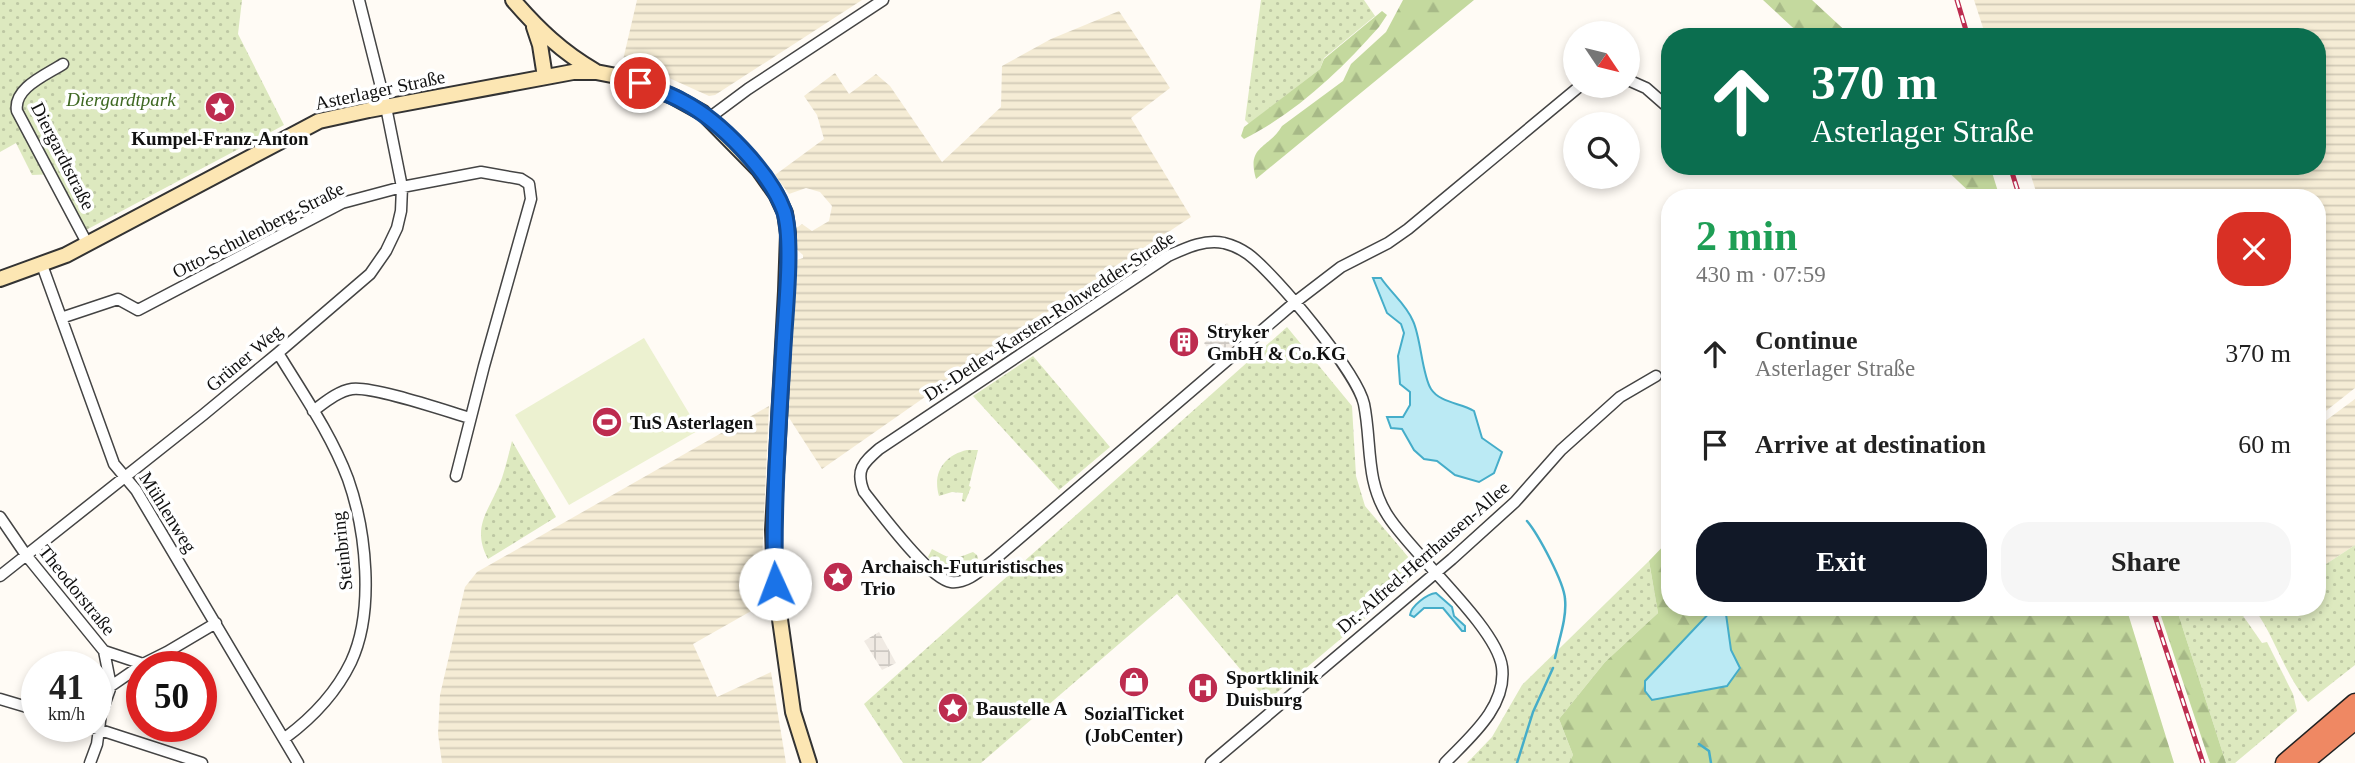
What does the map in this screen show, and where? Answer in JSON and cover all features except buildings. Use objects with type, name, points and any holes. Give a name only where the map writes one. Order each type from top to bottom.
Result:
[{"type":"highway","points":[[2303,763],[2355,703]]},
{"type":"highway","points":[[2285,763],[2355,720]]},
{"type":"main road","points":[[513,0],[552,42],[596,72]]},
{"type":"main road","points":[[529,19],[552,75]]},
{"type":"main road","points":[[552,42],[552,75]]},
{"type":"main road","name":"Asterlager Straße","points":[[0,279],[42,265],[88,243],[319,121],[552,75],[596,72],[640,83],[684,102],[709,118],[759,170],[776,194],[785,213],[788,234],[773,530],[775,584],[793,712],[809,763]]},
{"type":"street","name":"Grüner Weg","points":[[0,576],[278,353],[370,274],[386,251],[397,228],[402,187],[386,107],[359,0]]},
{"type":"street","points":[[709,118],[748,89],[883,0]]},
{"type":"street","name":"Diergardtstraße","points":[[63,64],[21,92],[16,102],[17,111],[88,243]]},
{"type":"street","points":[[1640,85],[1661,101]]},
{"type":"street","points":[[1294,303],[1340,267],[1388,243],[1408,229],[1566,98]]},
{"type":"street","name":"Otto-Schulenberg-Straße","points":[[61,318],[118,299],[138,310],[342,203],[402,187],[481,172],[521,178],[529,184],[531,199],[456,476]]},
{"type":"street","name":"Dr.-Detlev-Karsten-Rohwedder-Straße","points":[[1294,303],[1066,499],[971,577],[960,582],[950,582],[932,572],[874,505],[859,480],[866,460],[879,449],[1168,256],[1194,245],[1213,242],[1234,246],[1254,260],[1294,303],[1356,383],[1364,404],[1371,473],[1376,494],[1389,518],[1436,573],[1500,656],[1503,670],[1501,690],[1495,705],[1472,735],[1445,763]]},
{"type":"street","name":"Mühlenweg","points":[[42,265],[114,464],[136,490],[298,763]]},
{"type":"street","name":"Steinbring","points":[[278,353],[327,433],[347,477],[355,503],[364,555],[363,615],[351,662],[319,708],[285,738]]},
{"type":"street","name":"Dr.-Alfred-Herrhausen-Allee","points":[[1212,763],[1436,573],[1515,502],[1561,450],[1619,398],[1656,376]]},
{"type":"street","points":[[313,411],[351,389],[371,390],[470,418]]},
{"type":"street","name":"Theodorstraße","points":[[0,517],[26,555],[103,651]]},
{"type":"street","points":[[169,651],[216,623]]},
{"type":"street","points":[[0,699],[21,705]]},
{"type":"street","points":[[112,734],[202,763]]},
{"type":"street","points":[[90,763],[97,742]]},
{"type":"shaded area","points":[[637,0],[862,0],[715,95],[709,96],[623,60]]},
{"type":"shaded area","points":[[1974,0],[2355,0],[2355,388],[2326,411],[2326,189],[2035,189],[2031,175],[2326,175],[2326,28],[1983,28]]},
{"type":"shaded area","points":[[1119,11],[1170,88],[1131,118],[1191,217],[1028,325],[822,469],[784,410],[794,261],[803,258],[794,247],[795,229],[802,224],[812,231],[829,221],[832,206],[820,192],[806,188],[789,194],[775,175],[824,139],[817,115],[804,96],[835,73],[849,94],[876,74],[890,86],[942,162],[1001,107],[1002,66],[1051,39]]},
{"type":"shaded area","points":[[1227,323],[1243,341],[1219,362],[1204,343]]},
{"type":"shaded area","points":[[2355,399],[2355,545],[2326,564],[2326,420]]},
{"type":"shaded area","points":[[769,406],[760,606],[693,644],[717,697],[771,672],[786,763],[442,763],[438,734],[440,695],[465,587],[477,572]]},
{"type":"shaded area","points":[[879,632],[896,663],[882,670],[864,641]]},
{"type":"green space","name":"Diergardtpark","points":[[0,0],[242,0],[238,34],[284,125],[86,230],[56,174],[32,175],[16,143],[0,152]]},
{"type":"green space","points":[[1261,0],[1364,0],[1375,16],[1324,58],[1320,69],[1249,124],[1245,120]]},
{"type":"green space","points":[[1403,0],[1474,0],[1256,179],[1254,160],[1260,148],[1282,126],[1343,81],[1351,64],[1386,32]]},
{"type":"green space","points":[[1763,0],[1812,0],[1842,28],[1793,28]]},
{"type":"green space","points":[[1382,11],[1387,15],[1379,27],[1317,89],[1263,128],[1244,139],[1241,136],[1244,127],[1320,69],[1324,59]]},
{"type":"green space","points":[[1952,175],[1993,175],[1997,189],[1966,189]]},
{"type":"green space","points":[[1287,327],[1352,406],[1356,476],[1365,506],[1415,565],[1407,583],[1267,701],[1177,594],[981,763],[903,763],[864,704]]},
{"type":"green space","name":"TuS Asterlagen","points":[[644,338],[699,430],[569,505],[515,415]]},
{"type":"green space","points":[[1033,356],[1110,447],[1059,490],[973,396]]},
{"type":"green space","points":[[512,441],[556,517],[488,559],[481,536],[484,517],[502,478]]},
{"type":"green space","points":[[967,450],[978,450],[969,486],[971,487],[965,502],[962,501],[963,493],[952,492],[939,496],[937,479],[942,466],[952,456]]},
{"type":"green space","points":[[2355,545],[2355,665],[2308,702],[2293,680],[2259,616],[2326,616],[2326,564]]},
{"type":"green space","points":[[1661,548],[1661,616],[1706,616],[1695,628],[1652,700],[1727,686],[1731,650],[1726,616],[2129,616],[2174,763],[1569,763],[1573,755],[1559,719],[1605,662],[1658,613],[1649,561]]},
{"type":"green space","points":[[932,549],[952,558],[973,552],[978,559],[964,569],[947,571],[928,557]]},
{"type":"green space","points":[[1649,561],[1658,613],[1605,662],[1559,719],[1573,755],[1569,763],[1467,763],[1492,737],[1522,685]]},
{"type":"green space","points":[[2161,616],[2179,616],[2226,763],[2210,763]]},
{"type":"green space","points":[[2179,616],[2243,616],[2262,643],[2267,642],[2293,694],[2297,711],[2235,763],[2226,763]]},
{"type":"water","points":[[1373,278],[1381,278],[1410,315],[1416,328],[1431,389],[1445,400],[1474,411],[1482,438],[1502,452],[1494,473],[1479,482],[1455,475],[1437,461],[1424,459],[1414,450],[1402,429],[1391,428],[1387,417],[1403,417],[1410,405],[1410,392],[1400,384],[1398,356],[1404,333],[1401,324],[1387,313]]},
{"type":"water","points":[[1436,593],[1452,607],[1454,616],[1465,626],[1465,631],[1462,631],[1443,608],[1424,608],[1414,617],[1410,615],[1420,601]]},
{"type":"water","points":[[1706,616],[1726,616],[1731,650],[1740,668],[1727,686],[1652,700],[1645,691],[1645,681]]},
{"type":"waterway","points":[[1527,521],[1550,558],[1564,591],[1565,614],[1555,658]]},
{"type":"waterway","points":[[1517,763],[1533,712],[1553,668]]},
{"type":"waterway","points":[[1699,744],[1709,751],[1711,763]]},
{"type":"railway","points":[[1957,0],[1965,28]]},
{"type":"railway","points":[[2013,175],[2017,189]]},
{"type":"railway","points":[[2155,616],[2203,763]]},
{"type":"place","name":"Kumpel-Franz-Anton","points":[[220,107]]},
{"type":"place","name":"Stryker GmbH & Co.KG","points":[[1184,342]]},
{"type":"place","name":"TuS Asterlagen","points":[[607,422]]},
{"type":"place","name":"Archaisch-Futuristisches Trio","points":[[838,577]]},
{"type":"place","name":"SozialTicket (JobCenter)","points":[[1134,682]]},
{"type":"place","name":"Sportklinik Duisburg","points":[[1203,688]]},
{"type":"place","name":"Baustelle A","points":[[953,708]]},
{"type":"route","points":[[640,83],[684,102],[709,118],[759,170],[776,194],[785,213],[788,234],[773,530],[775,584]]}]
